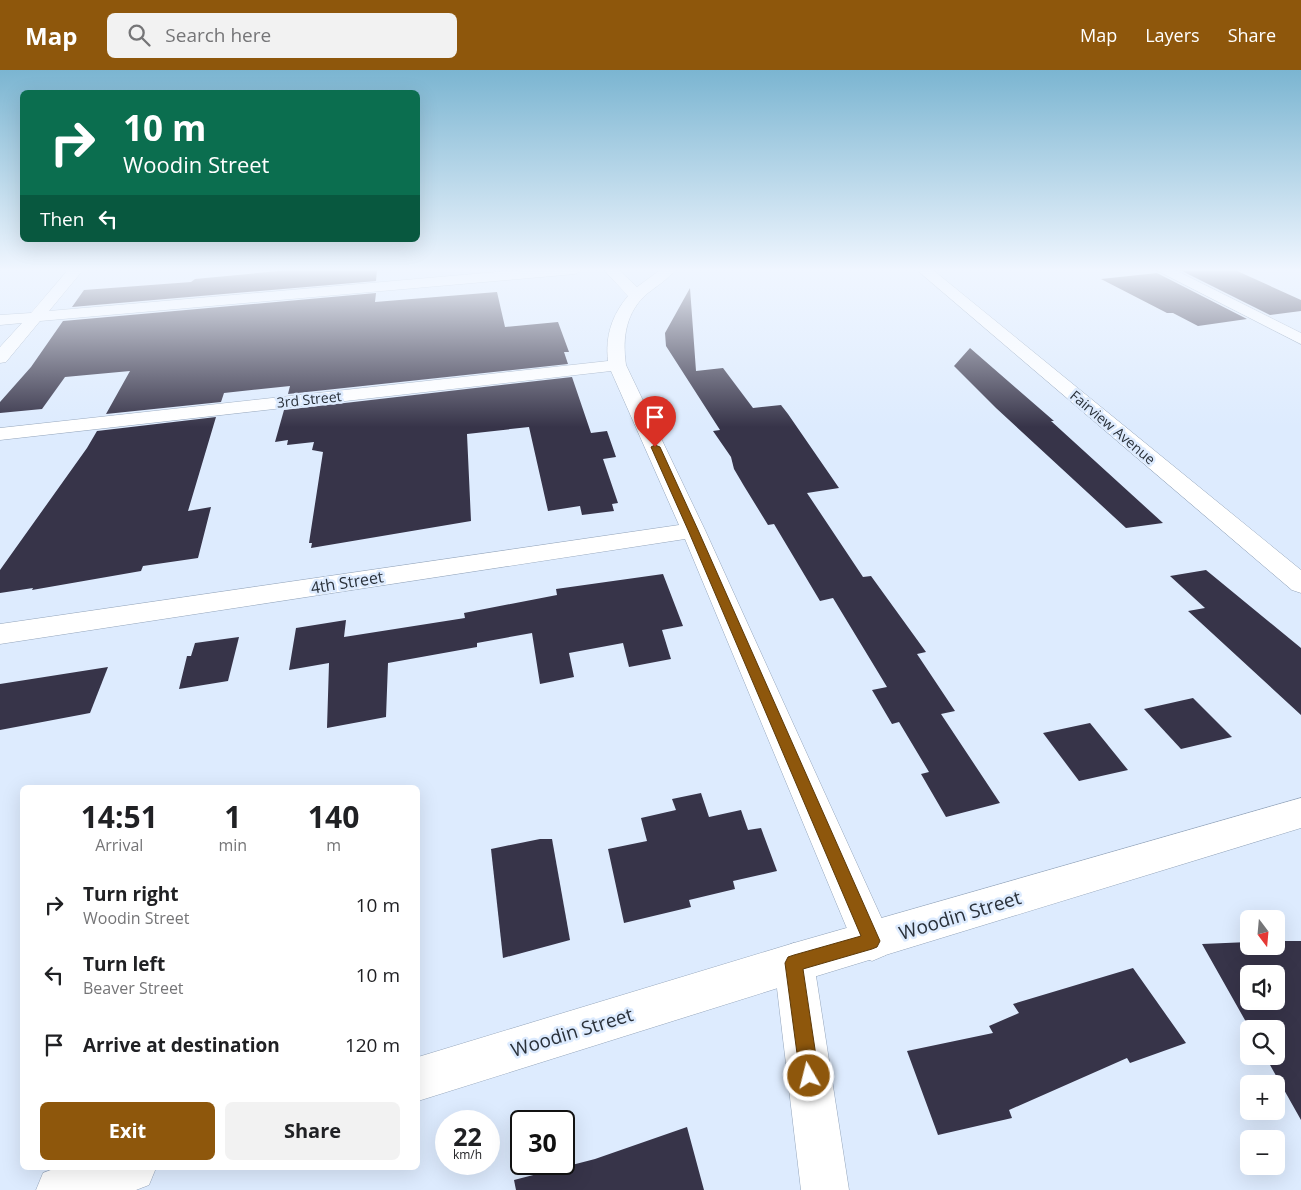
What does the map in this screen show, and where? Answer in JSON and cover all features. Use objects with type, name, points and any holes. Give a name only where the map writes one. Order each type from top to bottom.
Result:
[{"type":"street","points":[[0,358],[31,322]]},
{"type":"street","points":[[619,322],[614,344],[617,365],[693,530],[872,941]]},
{"type":"street","name":"Fairview Avenue","points":[[987,322],[1301,584]]},
{"type":"street","points":[[1268,322],[1301,339]]},
{"type":"street","name":"3rd Street","points":[[0,434],[617,365]]},
{"type":"street","name":"4th Street","points":[[0,634],[693,530]]},
{"type":"street","name":"Woodin Street","points":[[420,1078],[794,963],[1301,813]]},
{"type":"street","points":[[794,963],[825,1190]]},
{"type":"street","points":[[60,1190],[125,1170]]},
{"type":"building","points":[[62,322],[504,322],[505,327],[558,322],[569,352],[564,352],[568,364],[288,394],[290,386],[224,393],[221,402],[106,414],[130,371],[65,377],[42,409],[0,413],[0,402],[31,367]]},
{"type":"building","points":[[671,322],[692,322],[696,371],[723,368],[753,408],[781,405],[788,414],[839,488],[807,493],[863,577],[871,576],[926,652],[917,654],[955,711],[941,714],[1000,803],[946,817],[921,774],[929,772],[899,722],[892,724],[872,690],[887,687],[833,598],[820,601],[774,524],[768,525],[734,469],[731,457],[713,431],[720,430],[666,346],[665,333]]},
{"type":"building","points":[[1191,322],[1224,322],[1198,326]]},
{"type":"building","points":[[970,348],[1054,421],[1051,421],[1163,523],[1126,528],[996,408],[954,366]]},
{"type":"building","points":[[572,377],[591,433],[607,431],[616,457],[603,459],[618,503],[612,504],[614,511],[582,515],[580,506],[548,511],[529,427],[467,434],[471,521],[311,548],[312,543],[309,543],[323,452],[312,450],[314,442],[287,445],[288,440],[275,442],[284,410]]},
{"type":"building","points":[[216,417],[188,511],[211,507],[198,558],[143,566],[141,571],[32,590],[33,588],[0,593],[0,570],[87,448],[97,431]]},
{"type":"building","points":[[1206,570],[1301,648],[1301,715],[1188,611],[1205,608],[1170,576]]},
{"type":"building","points":[[663,574],[683,626],[662,630],[671,659],[629,667],[623,643],[569,653],[574,677],[540,684],[532,633],[477,643],[477,647],[388,663],[386,717],[327,728],[329,663],[289,670],[296,628],[346,620],[344,637],[465,618],[464,613],[557,595],[556,589]]},
{"type":"building","points":[[239,637],[228,681],[179,689],[187,656],[191,656],[195,643]]},
{"type":"building","points":[[108,667],[90,713],[0,730],[0,684]]},
{"type":"building","points":[[1193,698],[1232,737],[1181,749],[1144,709]]},
{"type":"building","points":[[1090,723],[1128,770],[1079,781],[1043,733]]},
{"type":"building","points":[[701,793],[709,817],[741,810],[748,830],[761,828],[777,871],[733,881],[735,889],[689,900],[691,907],[624,923],[608,849],[647,841],[641,818],[676,810],[672,799]]},
{"type":"building","points":[[540,839],[552,839],[570,940],[503,958],[491,849]]},
{"type":"building","points":[[1285,941],[1301,941],[1301,1120],[1285,1092],[1285,1075],[1276,1075],[1270,1065],[1285,1065],[1285,1020],[1245,1020],[1202,944],[1240,942],[1240,955],[1285,955]]},
{"type":"building","points":[[1133,968],[1186,1043],[1130,1063],[1127,1058],[1009,1110],[1012,1118],[938,1135],[907,1051],[993,1033],[989,1026],[1019,1013],[1013,1004]]},
{"type":"building","points":[[687,1127],[704,1190],[516,1190],[514,1180],[533,1175],[575,1175],[575,1164]]},
{"type":"route","points":[[655,447],[872,941],[794,963],[809,1076]]}]
